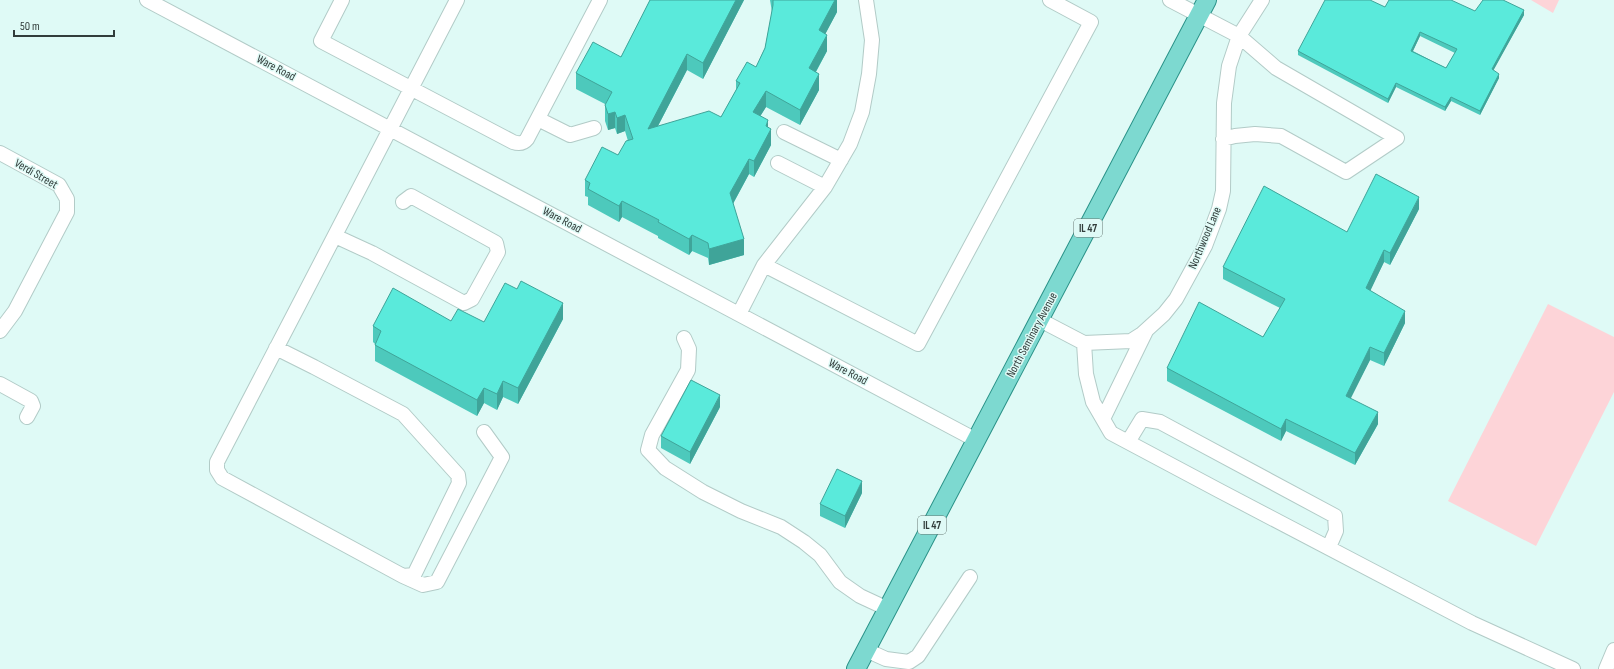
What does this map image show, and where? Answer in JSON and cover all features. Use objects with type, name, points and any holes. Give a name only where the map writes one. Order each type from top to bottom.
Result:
[{"type":"main road","name":"North Seminary Avenue","points":[[856,669],[1203,8]]},
{"type":"street","name":"Ware Road","points":[[147,0],[976,440]]},
{"type":"street","points":[[342,0],[321,41],[517,143],[525,142],[600,0]]},
{"type":"street","points":[[457,0],[217,462],[217,470],[222,478],[403,576],[423,585],[438,582],[502,457],[484,432]]},
{"type":"street","points":[[739,314],[764,265],[824,187],[850,144],[862,112],[869,74],[872,40],[866,0]]},
{"type":"street","points":[[764,265],[918,344],[1091,22],[1050,0]]},
{"type":"street","points":[[1170,0],[1203,8],[1239,36],[1276,68],[1397,138],[1346,172],[1281,136],[1255,134],[1234,136],[1223,139]]},
{"type":"street","name":"Northwood Lane","points":[[1084,343],[1131,341],[1146,330],[1164,314],[1176,298],[1205,246],[1219,209],[1223,190],[1224,103],[1230,66],[1239,36],[1262,0]]},
{"type":"street","points":[[538,119],[570,135],[594,128]]},
{"type":"street","points":[[784,132],[841,160]]},
{"type":"street","name":"Verdi Street","points":[[0,154],[59,185],[67,199],[68,212],[15,311],[0,329]]},
{"type":"street","points":[[778,163],[824,187]]},
{"type":"street","points":[[335,236],[372,253],[464,303],[472,299],[498,252],[496,243],[411,196],[403,202]]},
{"type":"street","points":[[1040,320],[1084,343],[1086,374],[1093,402],[1111,433],[1472,622],[1573,669]]},
{"type":"street","points":[[1103,419],[1146,330]]},
{"type":"street","points":[[684,338],[689,349],[688,370],[652,435],[648,450],[665,468],[703,492],[742,511],[781,527],[804,542],[820,555],[840,582],[860,596],[888,609]]},
{"type":"street","points":[[276,348],[314,366],[404,414],[458,475],[459,483],[414,575],[403,576]]},
{"type":"street","points":[[0,384],[31,401],[33,406],[27,417]]},
{"type":"street","points":[[1128,442],[1142,420],[1160,422],[1335,516],[1336,531],[1329,547]]},
{"type":"street","points":[[866,650],[886,659],[909,662],[918,656],[970,577]]},
{"type":"street","points":[[1606,669],[1614,650]]},
{"type":"shaded area","points":[[1531,0],[1559,0],[1553,13]]},
{"type":"shaded area","points":[[1548,304],[1614,337],[1614,392],[1536,546],[1448,501]]},
{"type":"building","points":[[650,0],[736,0],[703,63],[687,54],[648,129],[709,111],[721,117],[740,83],[736,81],[747,62],[756,67],[765,48],[773,0],[835,0],[819,30],[827,35],[809,68],[819,74],[800,110],[766,91],[753,112],[768,120],[766,126],[771,129],[754,161],[749,159],[730,193],[744,239],[709,249],[708,243],[692,235],[689,239],[658,222],[659,220],[622,201],[619,206],[588,189],[590,183],[585,180],[602,147],[618,155],[626,141],[633,139],[625,115],[617,118],[615,112],[608,114],[605,105],[612,92],[576,73],[593,42],[621,57]]},
{"type":"building","points":[[1325,0],[1370,0],[1385,7],[1389,0],[1451,0],[1475,11],[1483,0],[1503,0],[1524,10],[1492,69],[1499,74],[1480,111],[1451,97],[1445,107],[1396,83],[1388,99],[1298,51]],"holes":[[[1420,32],[1457,49],[1446,68],[1411,51]]]},
{"type":"building","points":[[1376,174],[1419,197],[1390,253],[1384,250],[1366,288],[1405,311],[1384,353],[1370,347],[1346,396],[1378,412],[1355,453],[1286,419],[1281,429],[1167,368],[1199,302],[1263,337],[1285,299],[1223,267],[1264,186],[1347,232]]},
{"type":"building","points":[[521,281],[563,303],[518,388],[503,381],[497,394],[484,388],[477,400],[375,345],[381,331],[373,326],[393,288],[451,321],[458,309],[484,322],[505,283],[517,289]]},
{"type":"building","points":[[691,380],[720,395],[690,452],[661,436]]},
{"type":"building","points":[[837,469],[862,481],[845,516],[820,504]]}]
